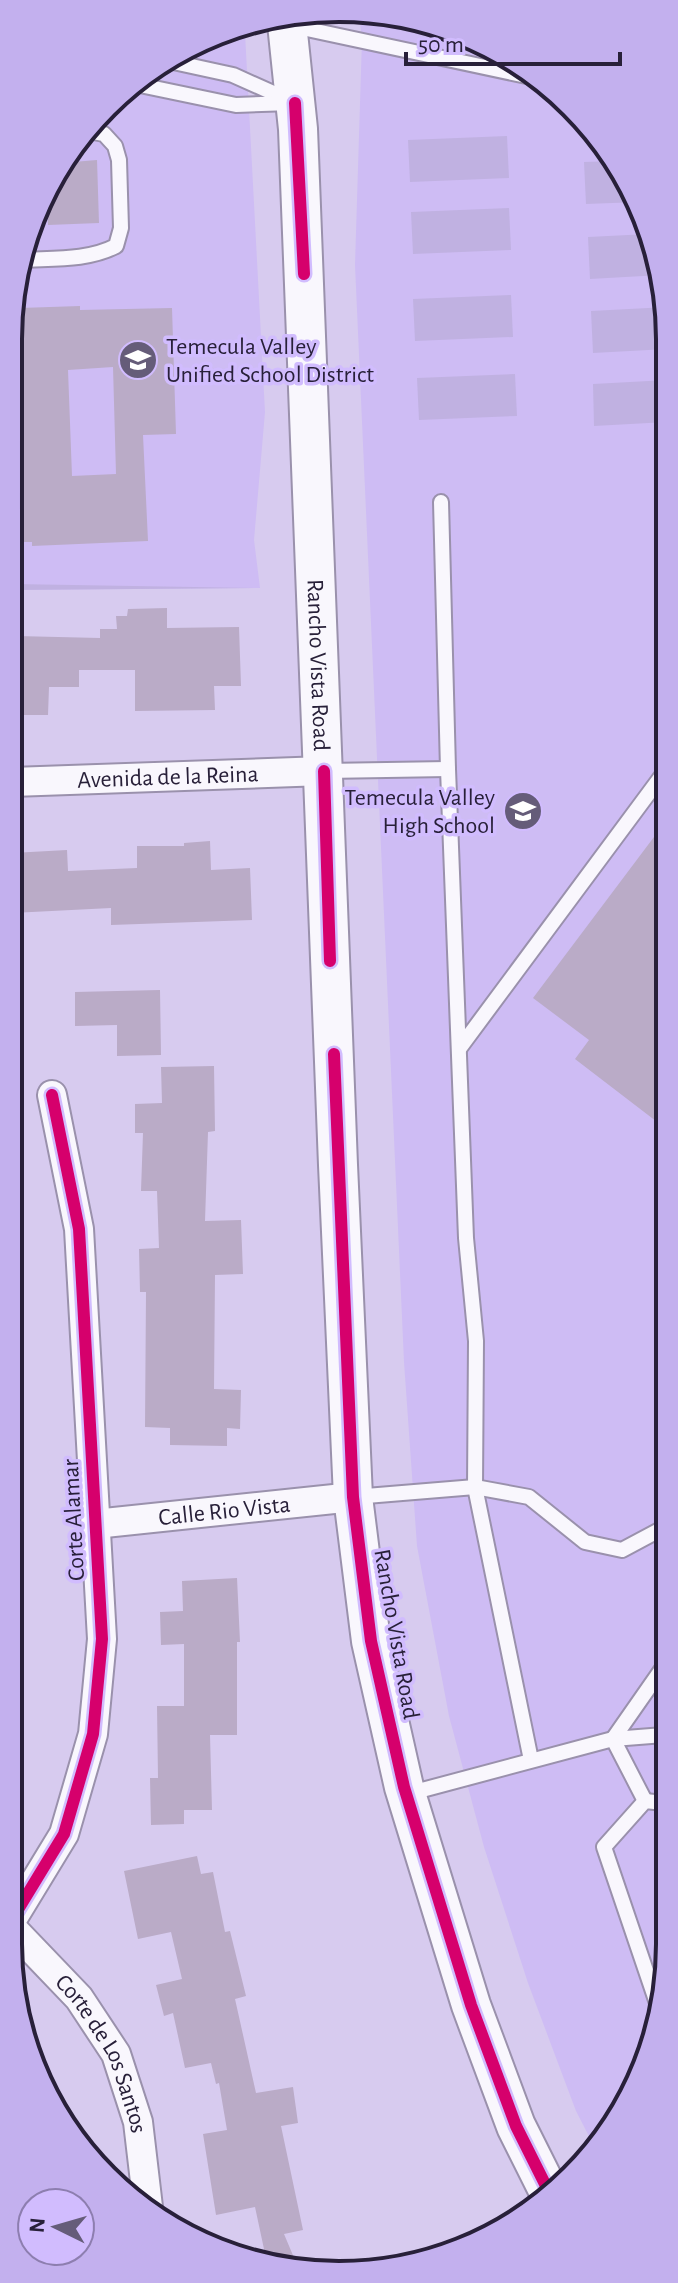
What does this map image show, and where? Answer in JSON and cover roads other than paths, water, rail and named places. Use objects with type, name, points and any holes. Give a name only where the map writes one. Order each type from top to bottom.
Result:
[{"type":"main road","name":"Rancho Vista Road","points":[[288,26],[298,129],[353,1497],[371,1641],[406,1794],[471,2005],[516,2126],[545,2184]]},
{"type":"street","name":"Avenida de la Reina","points":[[22,782],[324,771]]},
{"type":"street","name":"Corte Alamar","points":[[22,1903],[64,1834],[93,1734],[102,1639],[79,1229],[52,1095]]},
{"type":"street","name":"Calle Rio Vista","points":[[95,1524],[353,1497]]},
{"type":"street","name":"Corte de Los Santos","points":[[22,1940],[79,1998],[116,2054],[138,2122],[147,2195]]},
{"type":"lane","points":[[308,24],[510,72]]},
{"type":"lane","points":[[181,64],[233,75],[295,103]]},
{"type":"lane","points":[[148,87],[236,105],[295,103]]},
{"type":"lane","points":[[32,259],[84,257],[116,246],[121,228],[119,160],[115,146],[104,134],[99,133]]},
{"type":"lane","points":[[441,502],[466,1238],[476,1341],[475,1487],[531,1760]]},
{"type":"lane","points":[[324,771],[448,769]]},
{"type":"lane","points":[[459,1049],[656,783]]},
{"type":"lane","points":[[353,1497],[475,1487],[529,1497],[585,1542],[622,1550],[656,1532]]},
{"type":"lane","points":[[613,1739],[656,1677]]},
{"type":"lane","points":[[406,1794],[613,1739],[656,1736]]},
{"type":"lane","points":[[613,1739],[645,1801]]},
{"type":"lane","points":[[645,1801],[656,1802]]},
{"type":"lane","points":[[645,1801],[604,1847],[652,1990]]},
{"type":"place","name":"Temecula Valley Unified School District","points":[[138,360]]},
{"type":"place","name":"Temecula Valley High School","points":[[523,811]]}]
